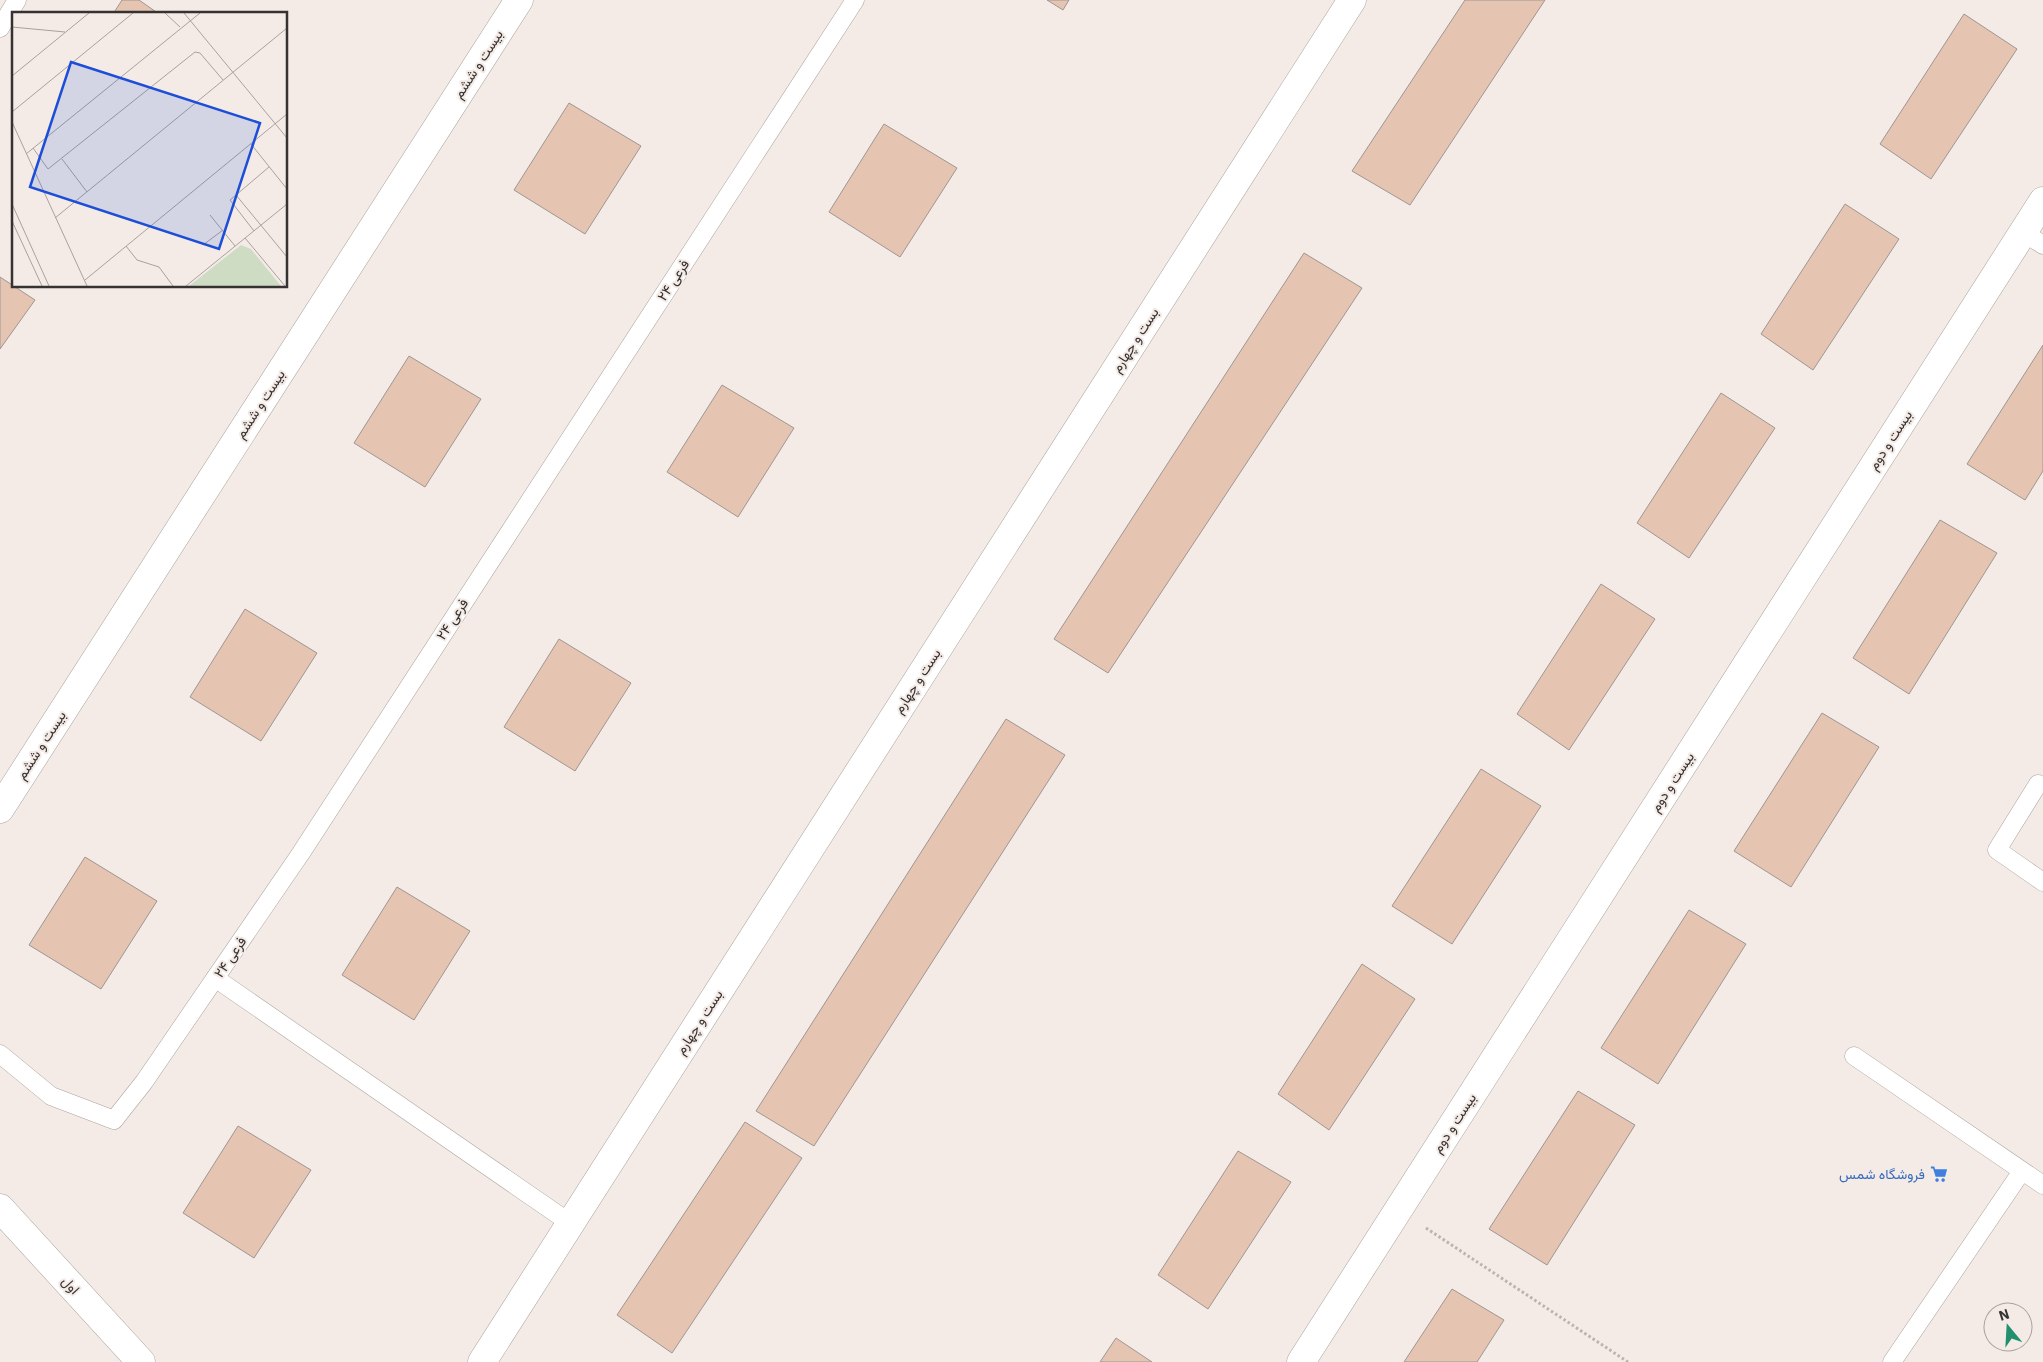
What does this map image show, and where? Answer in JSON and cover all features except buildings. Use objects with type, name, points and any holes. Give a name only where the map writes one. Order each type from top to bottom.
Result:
[{"type":"street","name":"بیست و ششم","points":[[0,809],[519,0]]},
{"type":"street","name":"بست و چهارم","points":[[482,1362],[1352,0]]},
{"type":"street","name":"بیست و دوم","points":[[1301,1362],[1398,1210],[2033,238],[2043,201]]},
{"type":"street","name":"اول","points":[[0,1208],[141,1362]]},
{"type":"lane","points":[[0,28],[18,0]]},
{"type":"lane","name":"فرعی ۲۴","points":[[0,1054],[51,1096],[114,1120],[144,1082],[306,845],[855,0]]},
{"type":"lane","points":[[2041,783],[1998,850],[2043,882]]},
{"type":"lane","points":[[216,978],[570,1224]]},
{"type":"lane","points":[[1854,1056],[2043,1185]]},
{"type":"lane","points":[[1892,1362],[2022,1171]]},
{"type":"path","points":[[1398,1210],[1628,1362]]},
{"type":"place","name":"فروشگاه شمس","points":[[1939,1174]]}]
